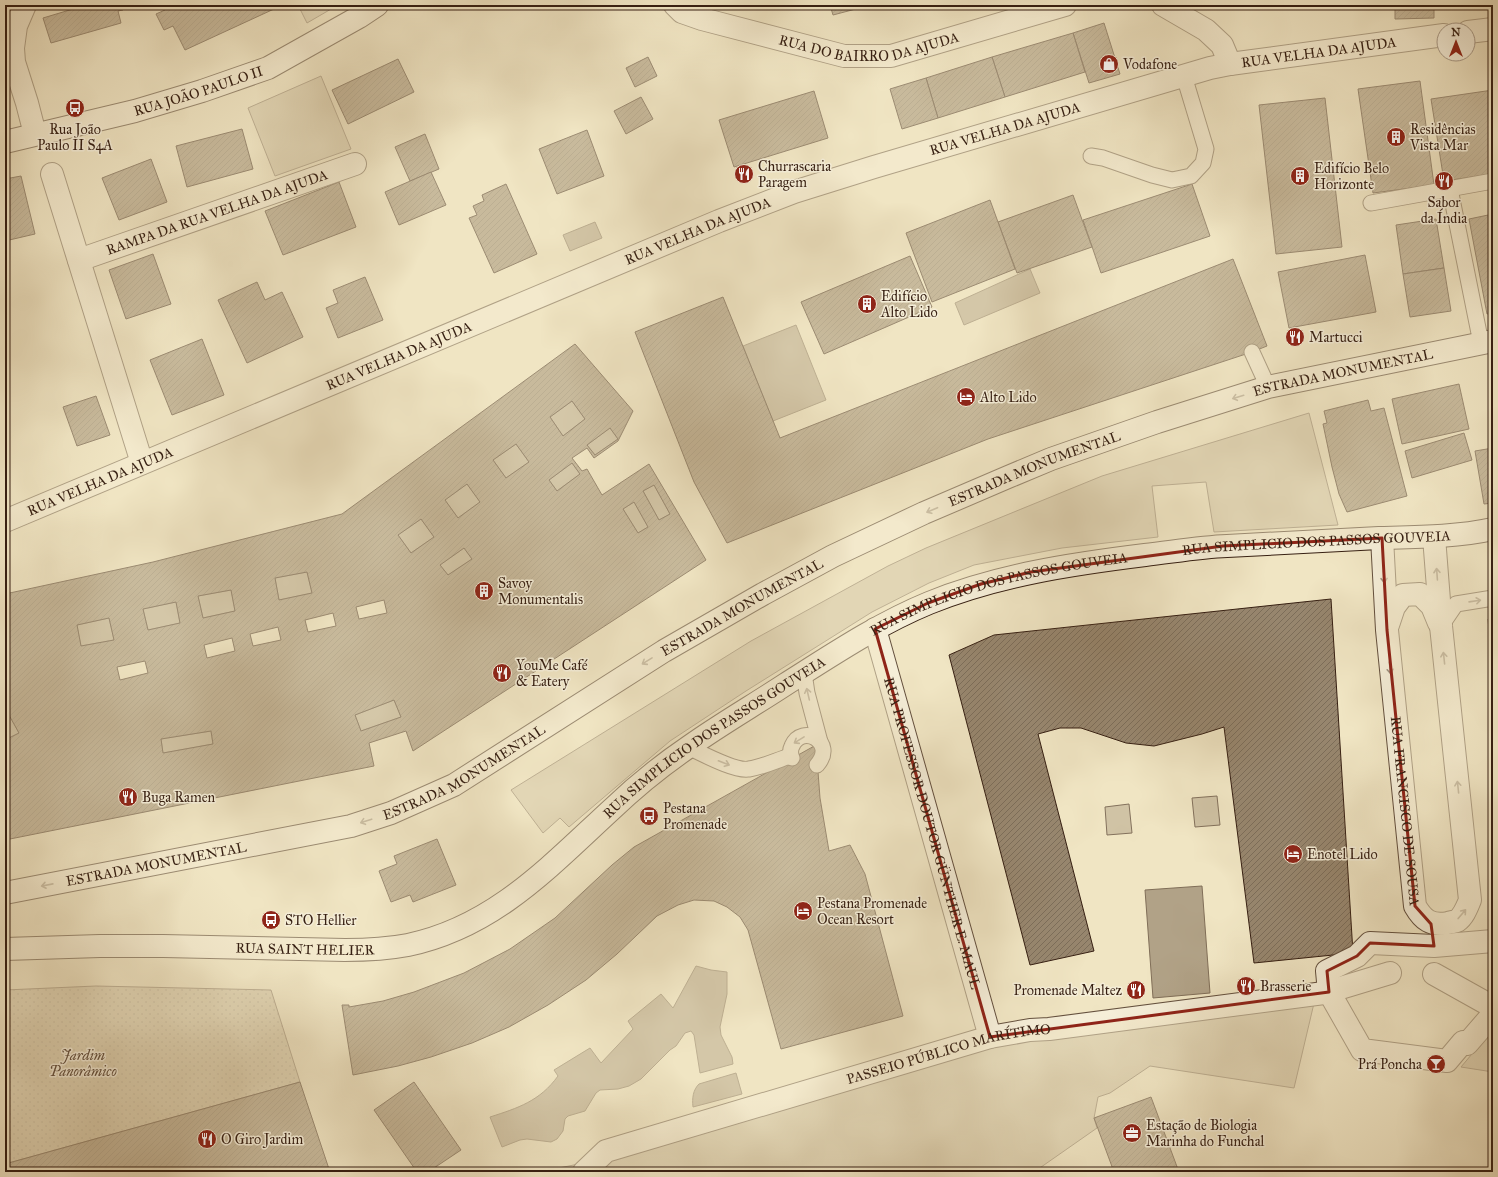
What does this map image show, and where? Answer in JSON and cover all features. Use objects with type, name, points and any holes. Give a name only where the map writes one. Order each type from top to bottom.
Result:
[{"type":"street","points":[[25,5],[16,26],[12,48],[14,62],[35,134]]},
{"type":"street","name":"RUA JOÃO PAULO II","points":[[5,142],[202,92],[268,68],[359,17],[377,5]]},
{"type":"street","name":"RUA DO BAIRRO DA AJUDA","points":[[676,5],[682,12],[702,19],[844,56],[891,56],[1065,5]]},
{"type":"street","points":[[1163,5],[1206,30],[1222,45],[1230,64]]},
{"type":"street","points":[[1476,31],[1493,29]]},
{"type":"street","name":"RUA VELHA DA AJUDA","points":[[5,520],[719,221],[794,192],[882,164],[1230,64],[1436,36]]},
{"type":"street","name":"RAMPA DA RUA VELHA DA AJUDA","points":[[79,260],[355,164]]},
{"type":"street","points":[[52,174],[142,463]]},
{"type":"street","name":"ESTRADA MONUMENTAL","points":[[5,893],[351,826],[391,813],[454,784],[705,626],[840,553],[924,514],[1051,460],[1157,422],[1268,387],[1487,342]]},
{"type":"street","name":"RUA SIMPLICIO DOS PASSOS GOUVEIA","points":[[575,845],[613,808],[688,747],[876,629],[928,603],[981,584],[1031,572],[1102,560],[1223,546],[1434,536],[1493,529]]},
{"type":"street","name":"RUA FRANCISCO DE SOUSA","points":[[1382,538],[1386,630],[1415,906],[1420,916],[1431,924],[1444,924],[1457,921],[1466,911],[1470,900],[1441,626],[1434,536]]},
{"type":"street","name":"RUA FRANCISCO DE SOUSA","points":[[1386,630],[1394,607],[1403,595],[1420,594],[1432,606],[1441,626]]},
{"type":"street","name":"RUA PROFESSOR DOUTOR GÜNTHER E. MAUL","points":[[876,629],[990,1037]]},
{"type":"street","name":"RUA SAINT HELIER","points":[[5,949],[163,946],[344,950],[374,949],[408,945],[458,928],[503,905],[527,887],[575,845]]},
{"type":"street","points":[[1431,924],[1434,946]]},
{"type":"street","points":[[1493,940],[1434,946],[1370,943],[1357,956],[1327,971],[1329,992],[1362,1050],[1447,1061],[1463,1042],[1467,1044],[1493,1014]]},
{"type":"street","name":"PASSEIO PÚBLICO MARÍTIMO","points":[[584,1172],[606,1151],[990,1037],[1030,1030],[1049,1029],[1329,992],[1390,973]]},
{"type":"street","points":[[1434,974],[1493,1007]]},
{"type":"lane","points":[[1090,156],[1102,158],[1152,175],[1172,180],[1191,176],[1203,163],[1206,149],[1184,76]]},
{"type":"lane","points":[[1371,203],[1493,181]]},
{"type":"lane","points":[[1450,189],[1487,342]]},
{"type":"lane","points":[[1252,352],[1268,387]]},
{"type":"lane","points":[[1441,626],[1456,604],[1493,598]]},
{"type":"lane","points":[[804,673],[820,742],[824,753],[822,760],[817,766]]},
{"type":"lane","points":[[688,747],[710,758],[738,769],[748,770],[791,757],[790,750],[793,744],[797,739],[803,736],[815,738],[820,742]]},
{"type":"highlighted area","points":[[1382,538],[1387,630],[1415,906],[1431,924],[1434,946],[1370,943],[1357,956],[1327,971],[1329,992],[990,1037],[875,629],[928,603],[981,584],[1031,572],[1223,546]]},
{"type":"green space","points":[[298,5],[338,5],[307,23]]},
{"type":"green space","points":[[321,76],[351,149],[275,176],[248,108]]},
{"type":"green space","points":[[1309,413],[1338,525],[1214,532],[1206,482],[1152,486],[1158,537],[1062,548],[974,565],[929,583],[872,612],[746,691],[670,741],[569,827],[560,818],[543,833],[511,790],[751,641],[888,566],[926,548],[1102,476]]},
{"type":"green space","points":[[1217,796],[1220,825],[1195,827],[1192,798]]},
{"type":"green space","points":[[1129,804],[1132,833],[1107,835],[1105,807]]},
{"type":"green space","name":"Jardim Panorâmico","points":[[96,986],[271,990],[300,1082],[5,1164],[5,990]]},
{"type":"green space","points":[[1315,999],[1294,1088],[1150,1066],[1110,1093],[1098,1097],[1094,1118],[1097,1128],[1034,1172],[539,1172],[638,1152],[1007,1041]]},
{"type":"green space","points":[[1493,1029],[1493,1072],[1461,1067]]},
{"type":"shaded area","points":[[595,222],[602,238],[570,251],[563,235]]},
{"type":"shaded area","points":[[1030,269],[1040,293],[964,325],[955,303]]},
{"type":"shaded area","points":[[796,325],[826,400],[773,421],[743,346]]},
{"type":"shaded area","points":[[572,401],[585,419],[563,436],[550,417]]},
{"type":"shaded area","points":[[610,428],[618,439],[595,455],[587,445]]},
{"type":"shaded area","points":[[516,444],[529,462],[506,478],[493,460]]},
{"type":"shaded area","points":[[572,463],[580,474],[557,491],[549,480]]},
{"type":"shaded area","points":[[467,484],[480,502],[458,518],[445,500]]},
{"type":"shaded area","points":[[654,485],[670,514],[659,520],[643,491]]},
{"type":"shaded area","points":[[634,502],[648,527],[638,533],[623,509]]},
{"type":"shaded area","points":[[421,519],[434,537],[411,553],[398,535]]},
{"type":"shaded area","points":[[464,548],[472,559],[448,575],[440,565]]},
{"type":"shaded area","points":[[307,572],[312,593],[279,600],[275,578]]},
{"type":"shaded area","points":[[231,590],[235,611],[203,618],[198,596]]},
{"type":"shaded area","points":[[176,602],[180,623],[148,630],[143,609]]},
{"type":"shaded area","points":[[109,618],[114,640],[81,646],[77,625]]},
{"type":"shaded area","points":[[394,700],[401,717],[361,731],[355,715]]},
{"type":"shaded area","points":[[5,707],[19,733],[7,739],[5,735]]},
{"type":"shaded area","points":[[211,731],[213,744],[163,753],[161,739]]},
{"type":"shaded area","points":[[1202,886],[1210,993],[1153,998],[1145,890]]},
{"type":"shaded area","points":[[696,966],[727,972],[727,994],[720,1027],[721,1035],[732,1057],[733,1064],[700,1073],[694,1035],[691,1031],[685,1033],[676,1046],[670,1050],[641,1079],[629,1086],[618,1089],[600,1090],[596,1093],[585,1111],[568,1116],[565,1119],[563,1131],[557,1139],[551,1142],[527,1139],[520,1140],[502,1147],[490,1117],[519,1107],[536,1098],[551,1085],[558,1076],[554,1070],[590,1048],[601,1063],[633,1029],[628,1021],[661,994],[673,1008]]},
{"type":"shaded area","points":[[736,1073],[742,1094],[693,1107],[693,1094],[699,1084]]},
{"type":"building","points":[[83,5],[122,5],[123,10],[118,11],[121,23],[51,43],[43,18]]},
{"type":"building","points":[[163,5],[272,5],[274,9],[185,50],[173,26],[164,30],[156,14],[165,10]]},
{"type":"building","points":[[830,5],[871,5],[833,15]]},
{"type":"building","points":[[1395,5],[1434,5],[1434,18],[1395,19]]},
{"type":"building","points":[[1104,23],[1120,74],[1089,83],[1073,33]]},
{"type":"building","points":[[1073,33],[1085,72],[1005,97],[992,57]]},
{"type":"building","points":[[648,57],[657,76],[635,87],[626,68]]},
{"type":"building","points":[[992,57],[1005,97],[938,118],[926,78]]},
{"type":"building","points":[[398,59],[414,92],[348,124],[332,90]]},
{"type":"building","points":[[926,78],[938,118],[902,129],[890,89]]},
{"type":"building","name":"Residências Vista Mar","points":[[1420,81],[1434,185],[1373,193],[1358,89]]},
{"type":"building","points":[[1493,90],[1493,174],[1444,181],[1431,99]]},
{"type":"building","points":[[814,91],[828,138],[734,167],[719,120]]},
{"type":"building","points":[[641,97],[653,119],[626,134],[614,111]]},
{"type":"building","name":"Edifício Belo Horizonte","points":[[1325,98],[1342,247],[1276,254],[1259,105]]},
{"type":"building","points":[[242,129],[253,169],[187,187],[176,146]]},
{"type":"building","points":[[587,130],[604,176],[557,194],[539,149]]},
{"type":"building","points":[[425,134],[439,169],[410,181],[395,147]]},
{"type":"building","points":[[151,159],[167,202],[119,220],[102,178]]},
{"type":"building","points":[[431,172],[446,205],[399,225],[385,192]]},
{"type":"building","points":[[21,176],[35,234],[5,241],[5,179]]},
{"type":"building","points":[[339,182],[356,227],[283,255],[265,211]]},
{"type":"building","points":[[506,184],[537,254],[494,273],[469,218],[477,215],[473,206],[484,201],[482,195]]},
{"type":"building","points":[[1192,184],[1210,236],[1101,273],[1083,220]]},
{"type":"building","points":[[1073,195],[1092,247],[1017,273],[998,222]]},
{"type":"building","name":"Edifício Alto Lido","points":[[990,200],[1015,269],[932,302],[906,233]]},
{"type":"building","points":[[1493,214],[1493,313],[1487,314],[1469,219]]},
{"type":"building","points":[[1436,219],[1444,268],[1403,274],[1396,225]]},
{"type":"building","points":[[153,254],[171,304],[126,319],[109,270]]},
{"type":"building","points":[[1365,255],[1376,312],[1289,328],[1278,272]]},
{"type":"building","name":"Edifício Alto Lido","points":[[910,256],[932,307],[824,354],[801,302]]},
{"type":"building","points":[[1233,259],[1267,346],[988,439],[727,543],[694,482],[635,332],[723,297],[780,438]]},
{"type":"building","points":[[1444,268],[1451,311],[1410,317],[1403,274]]},
{"type":"building","points":[[365,277],[383,320],[338,338],[326,308],[338,303],[333,290]]},
{"type":"building","points":[[257,282],[265,300],[282,292],[303,337],[247,363],[218,300]]},
{"type":"building","points":[[202,339],[224,395],[172,415],[150,360]]},
{"type":"building","name":"Savoy Monumentalis","points":[[575,344],[633,411],[618,441],[594,458],[587,448],[572,458],[582,471],[587,469],[602,495],[649,464],[706,560],[413,751],[406,731],[369,743],[374,766],[5,840],[5,735],[7,739],[19,733],[5,708],[5,594],[153,562],[342,514]],"holes":[[[572,401],[585,419],[563,436],[550,417]],[[610,428],[618,439],[595,455],[587,445]],[[516,444],[529,462],[506,478],[493,460]],[[572,463],[580,474],[557,491],[549,480]],[[467,484],[480,502],[458,518],[445,500]],[[654,485],[670,514],[659,520],[643,491]],[[634,502],[648,527],[638,533],[623,509]],[[421,519],[434,537],[411,553],[398,535]],[[464,548],[472,559],[448,575],[440,565]],[[307,572],[312,593],[279,600],[275,578]],[[231,590],[235,611],[203,618],[198,596]],[[384,600],[387,613],[359,619],[356,607]],[[176,602],[180,623],[148,630],[143,609]],[[333,613],[336,626],[308,632],[305,620]],[[109,618],[114,640],[81,646],[77,625]],[[278,627],[281,640],[253,646],[250,634]],[[232,638],[235,651],[207,658],[204,645]],[[145,661],[148,673],[120,680],[117,667]],[[394,700],[401,717],[361,731],[355,715]],[[211,731],[213,744],[163,753],[161,739]]]},
{"type":"building","points":[[1459,384],[1469,429],[1402,444],[1392,399]]},
{"type":"building","points":[[96,396],[110,435],[77,446],[63,407]]},
{"type":"building","points":[[1368,400],[1371,411],[1384,408],[1407,496],[1347,512],[1339,494],[1332,467],[1323,424],[1327,423],[1324,411]]},
{"type":"building","points":[[1464,433],[1472,460],[1412,478],[1405,451]]},
{"type":"building","points":[[1493,448],[1493,503],[1484,504],[1475,451]]},
{"type":"building","name":"Enotel Lido","points":[[1331,599],[1353,953],[1254,963],[1224,727],[1154,746],[1126,743],[1081,728],[1060,728],[1038,734],[1094,951],[1030,965],[949,655],[994,635]]},
{"type":"building","points":[[1493,616],[1493,676],[1488,619]]},
{"type":"building","name":"Pestana Promenade Ocean Resort","points":[[816,745],[820,798],[829,851],[850,845],[865,874],[903,1016],[781,1049],[748,930],[740,917],[727,907],[714,901],[694,900],[678,905],[657,916],[617,954],[586,980],[548,1005],[509,1027],[472,1043],[431,1057],[398,1066],[353,1075],[342,1005],[349,1005],[349,1007],[383,1001],[414,992],[464,973],[510,949],[555,918],[612,865],[634,847]]},
{"type":"building","points":[[437,839],[456,885],[413,902],[410,895],[391,902],[379,871],[397,864],[394,856]]},
{"type":"building","points":[[300,1082],[330,1172],[5,1172],[5,1164]]},
{"type":"building","points":[[414,1082],[461,1150],[428,1172],[417,1172],[374,1110]]},
{"type":"building","name":"Estação de Biologia Marinha do Funchal","points":[[1151,1097],[1179,1172],[1114,1172],[1094,1118]]},
{"type":"place","name":"Vodafone","points":[[1109,64]]},
{"type":"place","name":"Rua João Paulo II S4A","points":[[75,108]]},
{"type":"place","name":"Residências Vista Mar","points":[[1396,137]]},
{"type":"place","name":"Churrascaria Paragem","points":[[744,174]]},
{"type":"place","name":"Edifício Belo Horizonte","points":[[1300,176]]},
{"type":"place","name":"Sabor da Índia","points":[[1444,181]]},
{"type":"place","name":"Edifício Alto Lido","points":[[867,304]]},
{"type":"place","name":"Martucci","points":[[1295,337]]},
{"type":"place","name":"Alto Lido","points":[[966,397]]},
{"type":"place","name":"Savoy Monumentalis","points":[[484,591]]},
{"type":"place","name":"YouMe Café & Eatery","points":[[502,673]]},
{"type":"place","name":"Buga Ramen","points":[[128,797]]},
{"type":"place","name":"Pestana Promenade","points":[[649,816]]},
{"type":"place","name":"Enotel Lido","points":[[1293,854]]},
{"type":"place","name":"Pestana Promenade Ocean Resort","points":[[803,911]]},
{"type":"place","name":"STO Hellier","points":[[271,920]]},
{"type":"place","name":"Brasserie","points":[[1246,986]]},
{"type":"place","name":"Promenade Maltez","points":[[1136,990]]},
{"type":"place","name":"Prá Poncha","points":[[1436,1064]]},
{"type":"place","name":"Estação de Biologia Marinha do Funchal","points":[[1132,1133]]},
{"type":"place","name":"O Giro Jardim","points":[[207,1139]]}]
